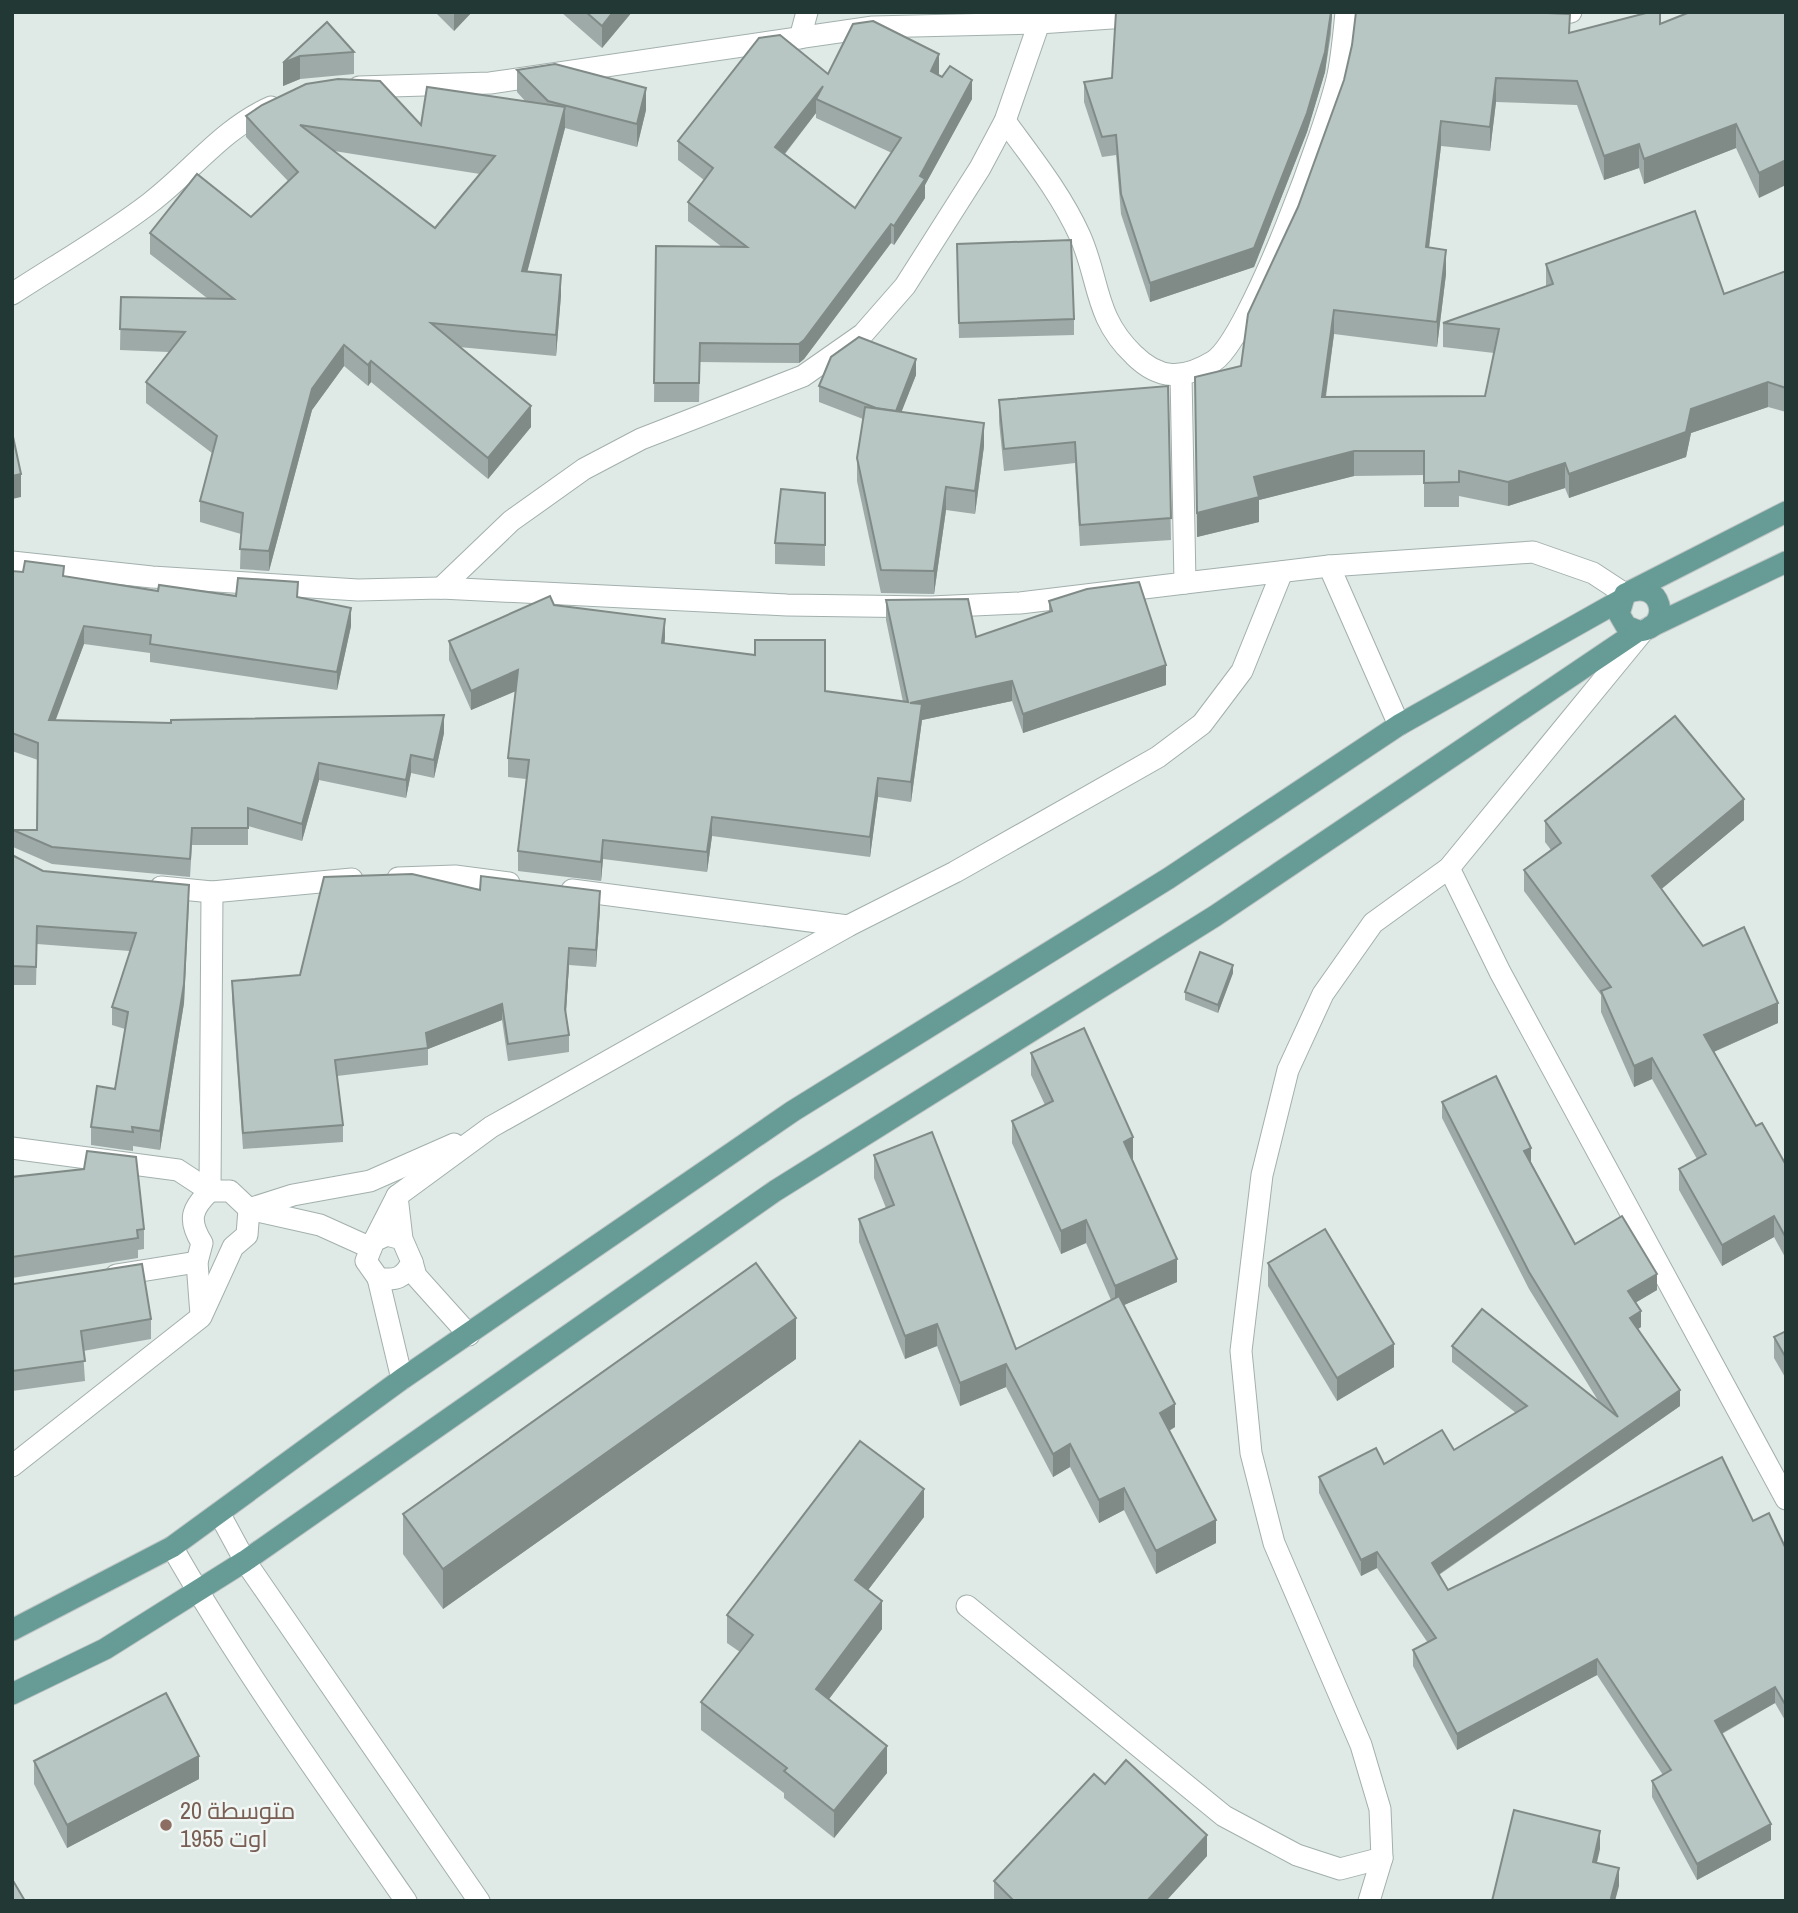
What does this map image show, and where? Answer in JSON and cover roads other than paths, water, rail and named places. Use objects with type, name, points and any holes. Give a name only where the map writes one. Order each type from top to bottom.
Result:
[{"type":"main road","points":[[12,1630],[173,1547],[402,1379],[793,1111],[1169,878],[1399,725],[1626,595],[1786,512]]},
{"type":"main road","points":[[1626,595],[1619,614],[1621,620],[1644,629],[1786,562]]},
{"type":"main road","points":[[12,1694],[104,1649],[245,1561],[775,1191],[1215,916],[1659,617],[1656,597],[1645,590],[1626,595]]},
{"type":"street","points":[[800,38],[807,12]]},
{"type":"street","points":[[337,87],[397,89],[490,83],[873,27],[1039,23],[1199,12]]},
{"type":"street","points":[[1005,121],[1060,196],[1082,239],[1105,319],[1132,354],[1157,374],[1181,375],[1216,360],[1236,333],[1289,221],[1338,76],[1346,12]]},
{"type":"street","points":[[1509,18],[1571,12]]},
{"type":"street","points":[[441,588],[511,521],[584,469],[641,439],[803,376],[863,334],[905,286],[980,168],[1005,121],[1039,23]]},
{"type":"street","points":[[12,294],[151,202],[214,143],[255,114],[290,98]]},
{"type":"street","points":[[1181,375],[1185,583]]},
{"type":"street","points":[[12,562],[152,577],[358,590],[441,588],[659,601],[931,607],[1020,603],[1329,566],[1533,552],[1593,573],[1626,595]]},
{"type":"street","points":[[1329,566],[1399,725]]},
{"type":"street","points":[[249,1209],[293,1195],[370,1181],[491,1127],[848,926],[955,872],[1146,764],[1202,724],[1242,671],[1282,572]]},
{"type":"street","points":[[1370,1901],[1382,1858],[1380,1809],[1361,1745],[1274,1544],[1251,1453],[1241,1351],[1262,1175],[1288,1070],[1323,994],[1373,923],[1449,868],[1644,629]]},
{"type":"street","points":[[1449,868],[1500,972],[1786,1499]]},
{"type":"street","points":[[136,884],[212,892],[330,880],[454,876],[528,885]]},
{"type":"street","points":[[554,888],[848,926]]},
{"type":"street","points":[[201,1317],[199,1252],[191,1224],[194,1206],[211,1191],[212,892]]},
{"type":"street","points":[[402,1379],[378,1278],[366,1261],[397,1196],[491,1127]]},
{"type":"street","points":[[12,1148],[178,1170],[211,1191],[230,1191],[249,1209],[320,1224],[372,1245]]},
{"type":"street","points":[[397,1196],[402,1239],[416,1276],[469,1335]]},
{"type":"street","points":[[12,1466],[201,1317],[233,1247],[247,1235],[249,1209]]},
{"type":"street","points":[[372,1245],[387,1236],[402,1239]]},
{"type":"street","points":[[91,1279],[199,1252],[233,1247]]},
{"type":"street","points":[[378,1278],[392,1281],[405,1274],[412,1262]]},
{"type":"street","points":[[219,1513],[245,1561],[479,1901]]},
{"type":"street","points":[[173,1547],[197,1590],[406,1901]]},
{"type":"street","points":[[967,1606],[1224,1816],[1297,1855],[1340,1869],[1382,1858]]},
{"type":"place","name":"متوسطة 20 اوت 1955","points":[[166,1825]]}]
